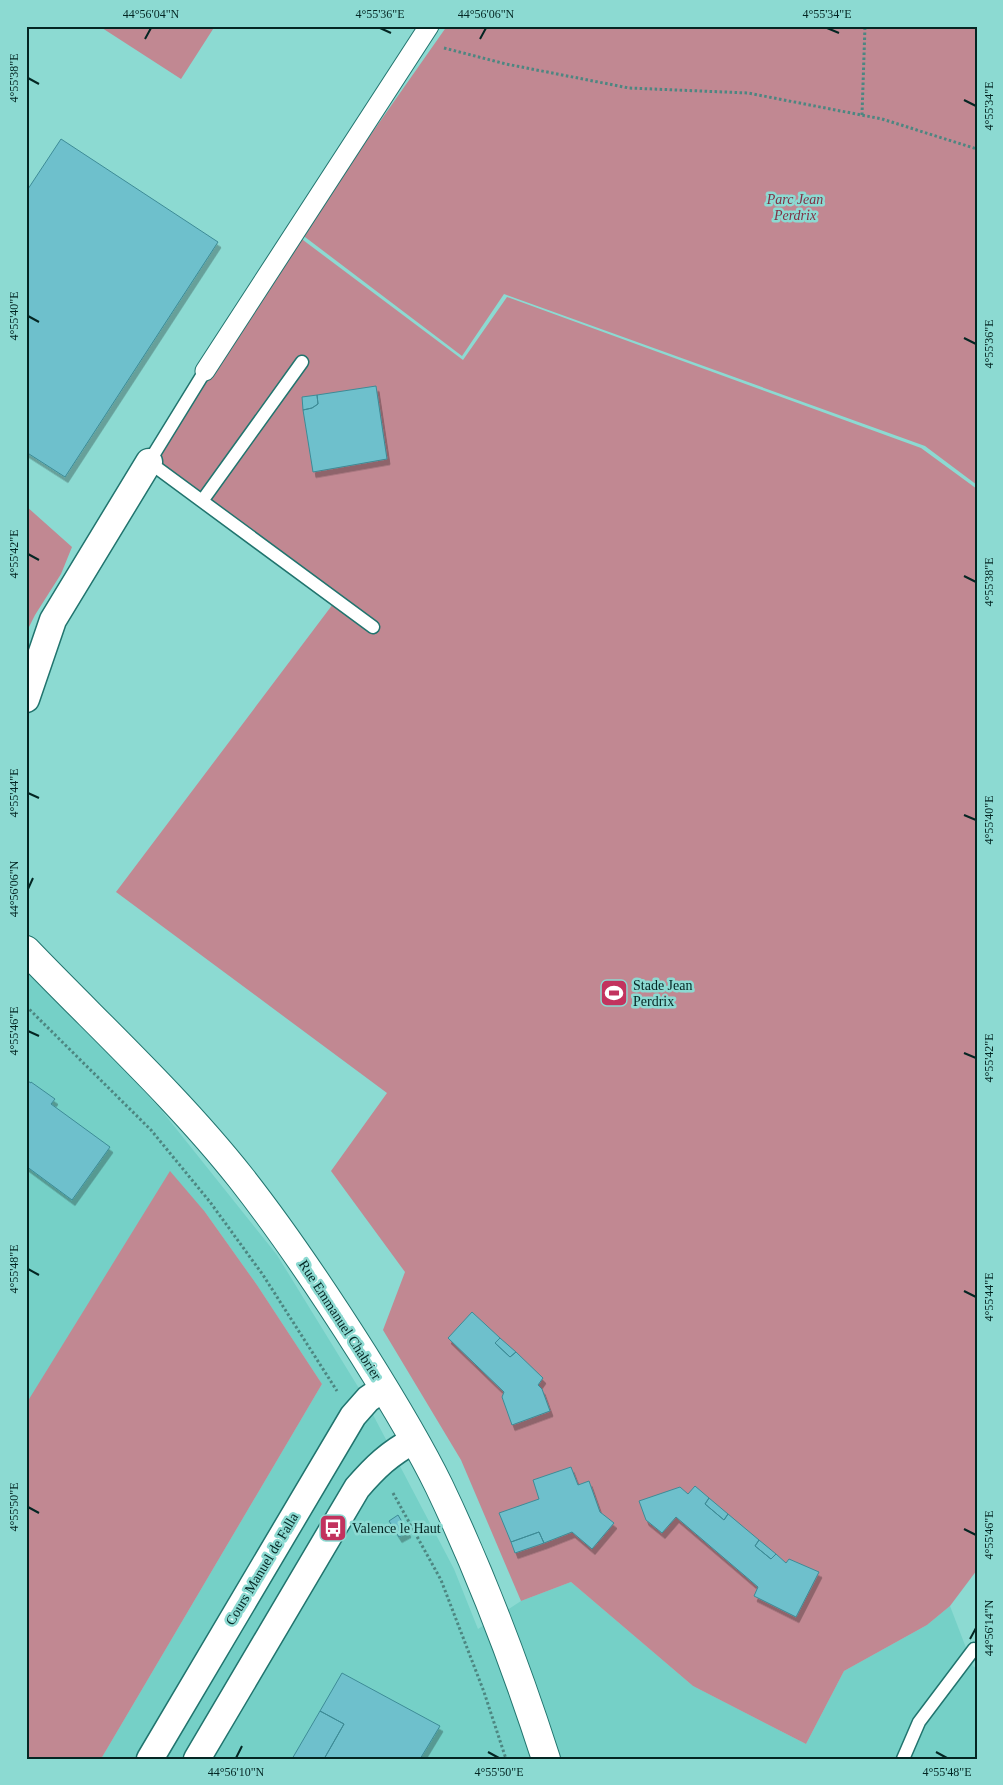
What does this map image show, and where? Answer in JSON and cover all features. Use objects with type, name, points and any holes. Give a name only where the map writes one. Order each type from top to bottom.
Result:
[{"type":"street","points":[[205,371],[424,34]]},
{"type":"street","points":[[26,699],[53,620],[149,462]]},
{"type":"street","name":"Rue Emmanuel Chabrier","points":[[26,950],[176,1104],[240,1176],[291,1245],[339,1316],[384,1388],[438,1485],[491,1606],[525,1693],[546,1759]]},
{"type":"street","name":"Cours Manuel de Falla","points":[[150,1759],[352,1416],[368,1399],[384,1388]]},
{"type":"street","points":[[197,1759],[357,1488],[377,1465],[399,1448],[414,1440]]},
{"type":"lane","points":[[202,501],[302,362]]},
{"type":"lane","points":[[205,371],[149,462],[373,627]]},
{"type":"lane","points":[[903,1759],[919,1722],[975,1650]]},
{"type":"path","points":[[862,115],[865,26]]},
{"type":"path","points":[[424,34],[506,64],[629,88],[748,93],[882,119],[977,149]]},
{"type":"path","points":[[26,1006],[150,1130],[210,1202],[263,1275],[328,1374],[352,1416]]},
{"type":"path","points":[[377,1465],[441,1580],[484,1692],[506,1759]]},
{"type":"shaded area","points":[[26,969],[104,1047],[162,1111],[277,1255],[360,1390],[454,1569],[478,1629],[521,1601],[571,1582],[693,1686],[806,1744],[844,1671],[927,1625],[950,1606],[973,1666],[977,1669],[977,1759],[101,1759],[322,1384],[257,1285],[205,1212],[26,1404]]},
{"type":"green space","points":[[99,26],[215,26],[181,79]]},
{"type":"green space","name":"Parc Jean Perdrix","points":[[447,26],[977,26],[977,485],[925,446],[504,294],[462,356],[301,234]]},
{"type":"green space","name":"Stade Jean Perdrix","points":[[295,234],[463,360],[507,297],[921,448],[977,489],[977,1570],[950,1606],[927,1625],[844,1671],[806,1744],[693,1686],[571,1582],[521,1601],[461,1460],[383,1330],[405,1272],[331,1171],[387,1093],[116,892],[336,600],[149,462]]},
{"type":"green space","points":[[26,506],[72,547],[61,574],[26,633]]},
{"type":"green space","points":[[170,1171],[205,1212],[257,1285],[322,1384],[101,1759],[26,1759],[26,1404]]},
{"type":"building","points":[[61,139],[218,242],[65,477],[26,452],[26,192]]},
{"type":"building","points":[[376,386],[387,459],[313,472],[303,410],[318,404],[317,395]]},
{"type":"building","points":[[317,395],[318,404],[303,410],[302,397]]},
{"type":"building","points":[[26,1080],[55,1099],[51,1104],[110,1147],[72,1200],[26,1166]]},
{"type":"building","points":[[472,1312],[500,1338],[495,1343],[510,1357],[516,1352],[543,1378],[538,1385],[542,1389],[550,1411],[512,1425],[502,1397],[504,1392],[448,1338]]},
{"type":"building","points":[[500,1338],[516,1352],[510,1357],[495,1343]]},
{"type":"building","points":[[571,1467],[578,1485],[589,1481],[600,1512],[614,1523],[592,1549],[572,1532],[544,1543],[539,1532],[511,1542],[499,1513],[539,1499],[533,1480]]},
{"type":"building","points":[[695,1486],[709,1498],[705,1504],[724,1520],[728,1514],[759,1540],[755,1546],[771,1559],[776,1554],[786,1563],[789,1559],[819,1572],[796,1617],[754,1596],[758,1587],[676,1517],[662,1533],[646,1520],[639,1501],[680,1487],[688,1494]]},
{"type":"building","points":[[709,1498],[728,1514],[724,1520],[705,1504]]},
{"type":"building","points":[[398,1515],[408,1532],[399,1537],[389,1521]]},
{"type":"building","points":[[539,1532],[544,1543],[515,1553],[511,1542]]},
{"type":"building","points":[[759,1540],[776,1554],[771,1559],[755,1546]]},
{"type":"building","points":[[342,1673],[440,1726],[420,1759],[324,1759],[344,1724],[320,1711]]},
{"type":"building","points":[[320,1711],[344,1724],[324,1759],[292,1759]]},
{"type":"place","name":"Stade Jean Perdrix","points":[[614,993]]},
{"type":"place","name":"Valence le Haut","points":[[333,1528]]}]
